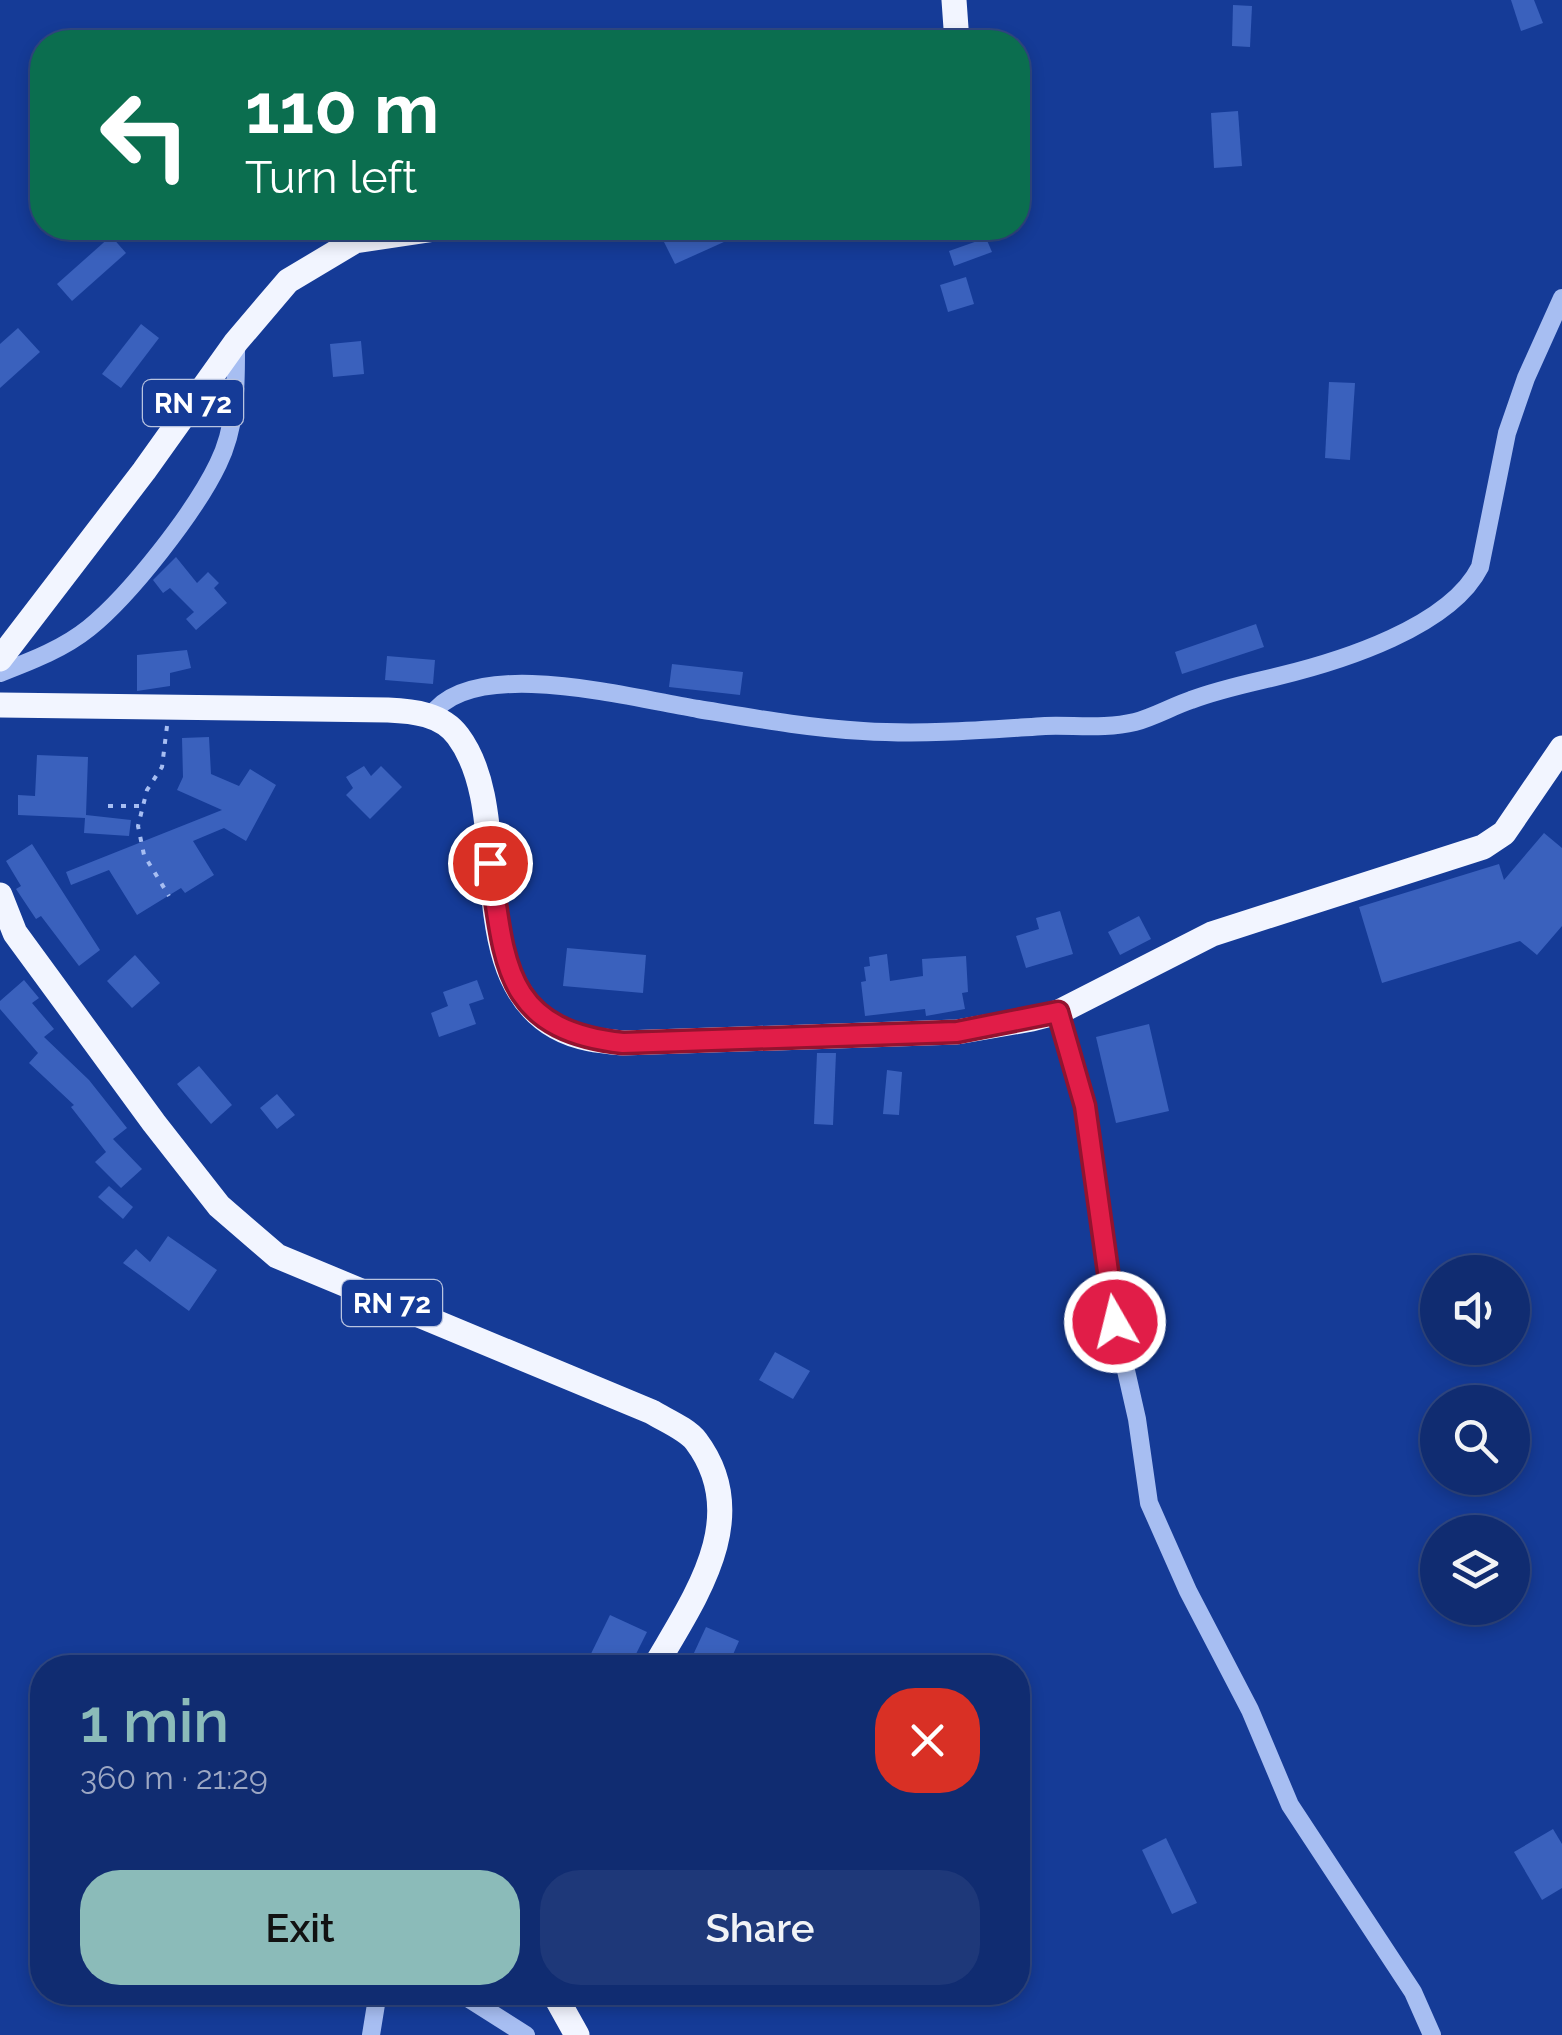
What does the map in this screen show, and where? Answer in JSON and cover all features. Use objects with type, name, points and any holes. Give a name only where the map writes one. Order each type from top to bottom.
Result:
[{"type":"main road","points":[[954,0],[955,30]]},
{"type":"main road","name":"RN 72","points":[[0,659],[144,472],[236,342],[288,281],[355,242],[367,240]]},
{"type":"main road","points":[[0,706],[388,710],[431,716],[459,736],[479,788],[501,938],[522,996],[556,1027],[584,1039],[623,1043],[957,1032],[1058,1012],[1229,927],[1483,847],[1504,834],[1562,748]]},
{"type":"main road","name":"RN 72","points":[[0,895],[15,933],[154,1123],[219,1206],[278,1256],[652,1412],[696,1439],[716,1481],[721,1528],[706,1578],[662,1655]]},
{"type":"main road","points":[[561,2005],[578,2035]]},
{"type":"street","points":[[431,716],[441,701],[456,693],[522,683],[558,684],[736,715],[863,731],[976,732],[1108,726],[1138,722],[1194,698],[1355,654],[1411,627],[1470,586],[1480,567],[1516,404],[1562,298]]},
{"type":"street","points":[[0,674],[46,656],[90,628],[141,574],[181,519],[219,463],[236,406],[236,342]]},
{"type":"street","points":[[1058,1012],[1085,1106],[1115,1322],[1137,1418],[1149,1503],[1188,1590],[1250,1710],[1290,1805],[1404,1976],[1432,2035]]},
{"type":"street","points":[[371,2035],[376,2005]]},
{"type":"street","points":[[479,2005],[526,2035]]},
{"type":"path","points":[[169,896],[144,856],[138,826],[147,790],[162,767],[170,706]]},
{"type":"path","points":[[108,806],[143,806]]},
{"type":"building","points":[[1511,0],[1534,0],[1543,23],[1521,31]]},
{"type":"building","points":[[1233,5],[1252,6],[1250,47],[1232,46]]},
{"type":"building","points":[[1238,111],[1242,166],[1214,168],[1211,113]]},
{"type":"building","points":[[106,240],[115,240],[126,253],[72,301],[57,284]]},
{"type":"building","points":[[663,240],[728,240],[675,264]]},
{"type":"building","points":[[987,240],[992,252],[954,266],[949,251]]},
{"type":"building","points":[[966,277],[974,304],[948,312],[940,285]]},
{"type":"building","points":[[141,324],[159,338],[121,388],[102,374]]},
{"type":"building","points":[[18,328],[40,352],[0,388],[0,344]]},
{"type":"building","points":[[361,341],[364,374],[333,377],[330,344]]},
{"type":"building","points":[[1329,382],[1355,383],[1350,460],[1325,458]]},
{"type":"building","points":[[176,557],[197,583],[208,572],[219,583],[214,588],[227,603],[196,630],[186,619],[194,612],[170,588],[163,593],[153,580]]},
{"type":"building","points":[[1256,624],[1264,647],[1182,674],[1175,652]]},
{"type":"building","points":[[187,650],[191,668],[170,673],[170,686],[137,691],[137,655]]},
{"type":"building","points":[[387,656],[435,660],[433,684],[385,680]]},
{"type":"building","points":[[672,664],[743,672],[740,695],[669,687]]},
{"type":"building","points":[[209,737],[211,774],[239,786],[250,769],[276,785],[246,841],[224,828],[193,841],[214,875],[185,893],[181,888],[137,915],[109,870],[71,885],[66,872],[222,810],[177,790],[183,777],[182,738]]},
{"type":"building","points":[[37,755],[88,757],[86,815],[131,820],[129,836],[84,833],[85,818],[18,815],[18,795],[35,796]]},
{"type":"building","points":[[364,766],[371,776],[381,766],[402,787],[370,819],[346,795],[353,788],[346,777]]},
{"type":"building","points":[[1544,833],[1562,848],[1562,926],[1537,955],[1520,941],[1382,983],[1359,907],[1499,864],[1504,880]]},
{"type":"building","points":[[32,844],[100,950],[79,966],[41,916],[36,919],[16,889],[21,886],[6,861]]},
{"type":"building","points":[[1060,911],[1073,954],[1026,968],[1016,936],[1039,929],[1036,918]]},
{"type":"building","points":[[1139,916],[1151,939],[1120,955],[1108,932]]},
{"type":"building","points":[[567,948],[646,955],[643,993],[563,986]]},
{"type":"building","points":[[887,954],[890,981],[923,976],[922,959],[966,956],[968,992],[962,993],[965,1009],[926,1016],[925,1009],[865,1016],[861,982],[866,981],[864,967],[870,966],[869,957]]},
{"type":"building","points":[[135,955],[160,983],[132,1008],[107,981]]},
{"type":"building","points":[[24,980],[39,998],[32,1003],[54,1029],[44,1037],[89,1080],[127,1128],[113,1139],[142,1169],[121,1188],[95,1162],[106,1152],[71,1107],[74,1105],[29,1063],[38,1053],[0,1009],[0,1001]]},
{"type":"building","points":[[477,980],[484,999],[469,1004],[476,1024],[439,1037],[431,1013],[448,1006],[443,992]]},
{"type":"building","points":[[1149,1024],[1169,1111],[1116,1123],[1096,1037]]},
{"type":"building","points":[[817,1053],[836,1053],[833,1125],[814,1124]]},
{"type":"building","points":[[199,1066],[232,1105],[211,1124],[177,1084]]},
{"type":"building","points":[[887,1070],[902,1072],[899,1115],[883,1114]]},
{"type":"building","points":[[277,1094],[295,1115],[277,1129],[260,1108]]},
{"type":"building","points":[[109,1186],[133,1207],[123,1219],[98,1197]]},
{"type":"building","points":[[168,1236],[217,1270],[189,1311],[123,1263],[136,1249],[150,1262]]},
{"type":"building","points":[[775,1352],[810,1371],[793,1399],[759,1380]]},
{"type":"building","points":[[610,1615],[647,1632],[636,1655],[590,1655]]},
{"type":"building","points":[[706,1627],[739,1641],[733,1655],[693,1655]]},
{"type":"building","points":[[1553,1829],[1562,1844],[1562,1888],[1542,1900],[1514,1852]]},
{"type":"building","points":[[1166,1838],[1197,1903],[1172,1914],[1142,1850]]},
{"type":"route","points":[[490,863],[501,938],[522,996],[556,1027],[584,1039],[623,1043],[957,1032],[1058,1012],[1085,1106],[1115,1322]]}]
